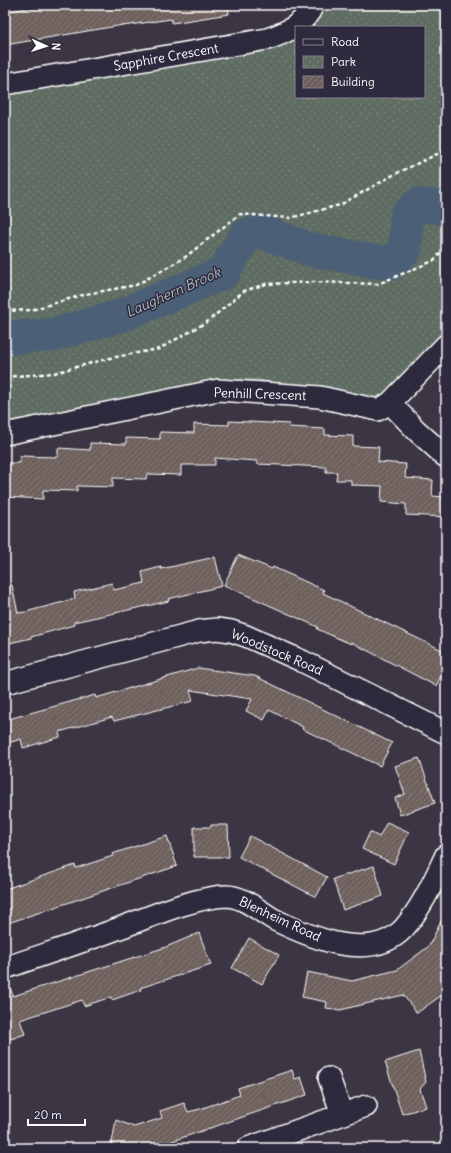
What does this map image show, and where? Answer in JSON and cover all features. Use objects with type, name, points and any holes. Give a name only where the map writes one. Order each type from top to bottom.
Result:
[{"type":"street","name":"Sapphire Crescent","points":[[295,26],[310,14],[314,5]]},
{"type":"street","name":"Sapphire Crescent","points":[[5,84],[267,39],[288,32],[295,26]]},
{"type":"street","points":[[446,345],[390,403],[416,430],[446,457]]},
{"type":"street","name":"Penhill Crescent","points":[[5,434],[218,390],[320,397],[378,410],[390,403]]},
{"type":"street","name":"Woodstock Road","points":[[5,684],[199,631],[217,629],[231,631],[246,636],[302,660],[446,733]]},
{"type":"street","name":"Blenheim Road","points":[[5,968],[163,912],[208,899],[228,896],[245,902],[273,919],[313,938],[352,946],[382,943],[403,929],[425,900],[446,855]]},
{"type":"street","points":[[329,1078],[342,1114]]},
{"type":"street","points":[[248,1148],[366,1106]]},
{"type":"path","points":[[5,311],[31,310],[86,294],[136,285],[184,258],[220,227],[240,214],[290,218],[340,205],[395,174],[446,150]]},
{"type":"path","points":[[5,377],[54,373],[110,358],[159,349],[207,322],[244,291],[266,284],[313,282],[378,284],[433,261],[446,247]]},
{"type":"green space","points":[[325,5],[446,5],[446,337],[381,402],[259,380],[215,380],[5,426],[5,93],[285,44],[295,38],[295,98],[425,98],[425,26],[308,26],[315,21]]},
{"type":"building","points":[[43,5],[228,5],[229,14],[172,23],[171,19],[123,25],[5,45],[5,12]]},
{"type":"building","points":[[229,421],[290,424],[289,427],[325,429],[325,435],[353,436],[353,446],[379,447],[378,462],[406,464],[405,478],[433,480],[432,496],[446,497],[446,517],[406,515],[406,504],[381,502],[382,486],[351,485],[351,480],[336,480],[337,472],[326,472],[326,467],[257,464],[257,461],[215,458],[215,465],[181,465],[181,475],[147,474],[146,479],[113,478],[113,487],[77,486],[77,491],[43,490],[43,499],[5,497],[5,463],[20,463],[20,456],[58,457],[58,448],[90,450],[90,443],[126,444],[126,438],[160,439],[160,432],[194,433],[194,424],[229,425]]},
{"type":"building","points":[[238,555],[272,569],[273,567],[324,590],[323,593],[446,652],[446,666],[436,686],[351,642],[351,644],[317,629],[318,627],[224,585]]},
{"type":"building","points":[[215,557],[222,586],[168,599],[169,601],[74,622],[74,625],[5,644],[5,586],[12,585],[18,613],[75,599],[74,592],[112,583],[114,590],[144,583],[142,572]]},
{"type":"building","points":[[198,668],[255,676],[392,743],[380,766],[302,729],[303,727],[269,710],[264,720],[246,711],[252,699],[190,690],[193,701],[114,721],[112,717],[59,732],[60,737],[23,748],[21,739],[5,744],[5,720],[95,695],[96,698]]},
{"type":"building","points":[[419,758],[435,803],[400,815],[395,798],[405,794],[395,766]]},
{"type":"building","points":[[387,822],[409,832],[394,864],[362,849],[370,832],[379,837]]},
{"type":"building","points":[[211,825],[228,825],[229,857],[194,857],[194,827],[211,827]]},
{"type":"building","points":[[167,836],[177,866],[5,924],[5,889],[75,865],[76,868],[113,856],[112,854]]},
{"type":"building","points":[[250,836],[327,877],[316,897],[239,857]]},
{"type":"building","points":[[374,866],[383,896],[343,910],[333,879]]},
{"type":"building","points":[[446,911],[446,992],[417,1013],[403,995],[340,1010],[326,1008],[327,1002],[302,997],[307,972],[352,981],[397,970],[429,946]]},
{"type":"building","points":[[199,933],[211,965],[140,988],[141,990],[112,1000],[111,997],[84,1006],[82,1000],[20,1020],[25,1034],[11,1039],[5,1024],[5,982],[8,982],[13,996],[166,947]]},
{"type":"building","points":[[249,938],[279,955],[262,984],[232,968]]},
{"type":"building","points":[[419,1051],[426,1082],[420,1089],[426,1107],[402,1114],[385,1062]]},
{"type":"building","points":[[292,1070],[295,1079],[301,1077],[307,1095],[152,1148],[111,1148],[116,1120],[134,1127],[162,1118],[160,1111],[184,1103],[188,1112],[200,1109],[240,1095],[238,1088]]},
{"type":"waterway","name":"Laughern Brook","points":[[5,338],[53,335],[120,316],[223,273],[246,235],[261,231],[308,249],[389,264],[405,250],[407,215],[418,205],[446,208]]}]
